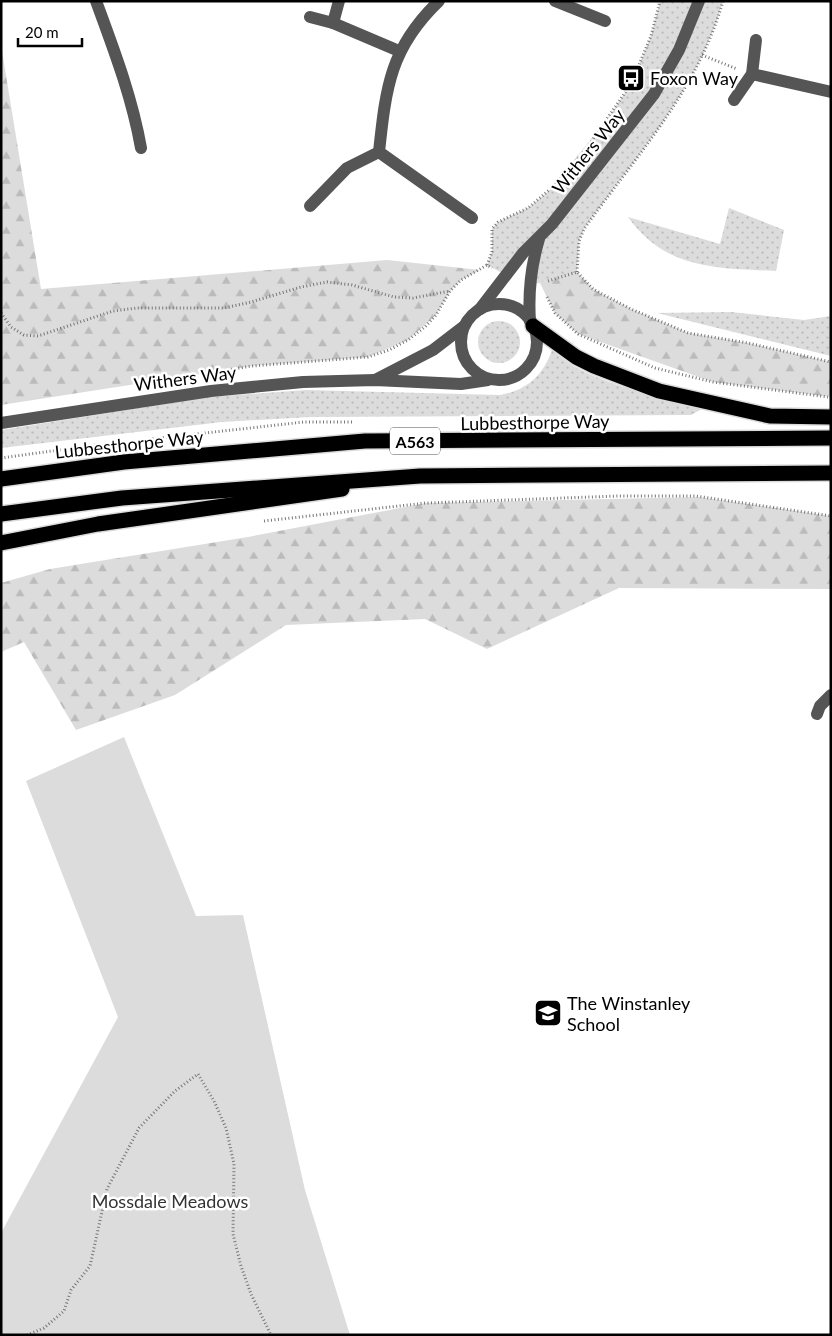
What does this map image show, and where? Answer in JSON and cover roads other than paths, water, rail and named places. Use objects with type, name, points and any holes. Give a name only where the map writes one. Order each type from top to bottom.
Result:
[{"type":"highway","points":[[532,324],[576,356],[594,366],[659,391],[770,416],[831,417]]},
{"type":"highway","name":"Lubbesthorpe Way","points":[[1,479],[124,462],[365,441],[831,438]]},
{"type":"highway","name":"A563","points":[[1,514],[122,498],[420,476],[831,473]]},
{"type":"highway","points":[[1,543],[98,524],[224,504],[295,497],[420,476]]},
{"type":"street","points":[[96,1],[121,67],[137,125],[141,148]]},
{"type":"street","points":[[332,23],[338,1]]},
{"type":"street","points":[[379,152],[387,88],[399,51],[424,15],[439,1]]},
{"type":"street","points":[[555,1],[605,22]]},
{"type":"street","name":"Withers Way","points":[[480,309],[523,253],[539,239],[654,94],[679,50],[699,1]]},
{"type":"street","points":[[310,17],[332,23],[399,51]]},
{"type":"street","points":[[734,100],[752,74],[756,40]]},
{"type":"street","points":[[752,74],[831,92]]},
{"type":"street","points":[[310,206],[347,168],[379,152]]},
{"type":"street","points":[[379,152],[472,218]]},
{"type":"street","name":"Withers Way","points":[[532,324],[535,284],[532,264],[539,239]]},
{"type":"street","points":[[503,304],[514,307],[532,324],[537,346],[534,358],[518,376],[507,380],[488,380],[477,374],[468,365],[462,352],[461,339],[470,317],[480,309],[491,305],[503,304]]},
{"type":"street","name":"Withers Way","points":[[376,380],[433,350],[464,328]]},
{"type":"street","name":"Withers Way","points":[[1,423],[211,391],[303,382],[376,380],[460,384],[488,380]]},
{"type":"street","points":[[816,714],[820,706],[831,696]]},
{"type":"place","name":"Foxon Way","points":[[631,78]]},
{"type":"place","name":"The Winstanley School","points":[[548,1013]]},
{"type":"park label","name":"Mossdale Meadows","points":[[170,1201]]}]
